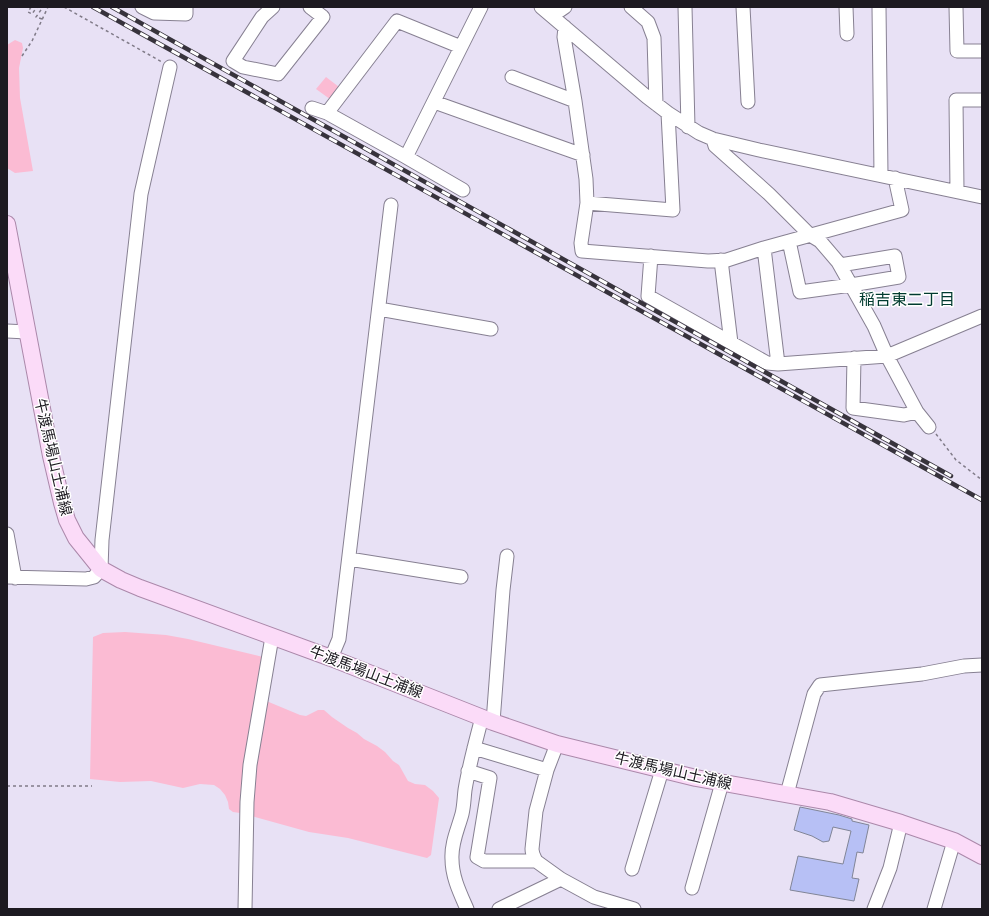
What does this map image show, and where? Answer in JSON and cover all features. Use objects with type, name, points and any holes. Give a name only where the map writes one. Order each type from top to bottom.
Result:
[{"type":"main road","name":"牛渡馬場山土浦線","points":[[7,224],[51,456],[67,520],[76,538],[102,568],[120,580],[331,658],[488,720],[557,744],[696,778],[830,802],[901,823],[954,841],[982,856]]},
{"type":"street","points":[[142,7],[154,13],[186,14],[186,7]]},
{"type":"street","points":[[273,7],[262,17],[233,61],[243,67],[278,74],[323,17],[310,7]]},
{"type":"street","points":[[406,157],[481,7]]},
{"type":"street","points":[[541,7],[656,104],[699,133],[713,139],[759,150],[982,197]]},
{"type":"street","points":[[552,16],[565,7]]},
{"type":"street","points":[[632,7],[648,22],[654,38],[656,104]]},
{"type":"street","points":[[685,7],[688,126]]},
{"type":"street","points":[[743,7],[748,102]]},
{"type":"street","points":[[846,7],[847,34]]},
{"type":"street","points":[[879,7],[881,175]]},
{"type":"street","points":[[956,7],[957,51],[982,51]]},
{"type":"street","points":[[327,113],[396,21],[461,47]]},
{"type":"street","points":[[565,27],[564,37],[586,180],[587,203],[581,243],[582,251],[708,261],[727,260],[764,248],[902,210],[896,178]]},
{"type":"street","points":[[7,534],[11,578],[86,579],[94,577],[102,568],[102,540],[141,194],[170,67]]},
{"type":"street","points":[[512,77],[575,101]]},
{"type":"street","points":[[958,192],[956,100],[982,100]]},
{"type":"street","points":[[434,102],[583,155]]},
{"type":"street","points":[[312,108],[327,113],[463,190]]},
{"type":"street","points":[[587,203],[672,210],[668,113]]},
{"type":"street","points":[[713,139],[715,146],[769,194],[810,235],[820,241],[830,251],[840,265],[874,326],[887,356],[917,412],[930,427]]},
{"type":"street","points":[[331,658],[339,639],[391,205]]},
{"type":"street","points":[[789,241],[800,292],[899,277],[895,256],[840,265]]},
{"type":"street","points":[[764,248],[778,364]]},
{"type":"street","points":[[651,256],[648,296],[767,363],[778,364],[887,356],[982,316]]},
{"type":"street","points":[[721,260],[731,343]]},
{"type":"street","points":[[379,309],[491,329]]},
{"type":"street","points":[[7,331],[27,332]]},
{"type":"street","points":[[854,358],[853,408],[904,415],[917,412]]},
{"type":"street","points":[[467,909],[456,881],[453,868],[452,846],[462,813],[468,771],[474,748],[488,720],[507,556]]},
{"type":"street","points":[[349,560],[461,577]]},
{"type":"street","points":[[245,909],[247,802],[250,765],[272,637]]},
{"type":"street","points":[[787,794],[814,694],[820,685],[922,674],[964,666],[982,665]]},
{"type":"street","points":[[557,744],[547,770],[536,811],[532,854],[536,861],[561,879],[594,897],[634,909]]},
{"type":"street","points":[[474,748],[547,770]]},
{"type":"street","points":[[632,869],[662,770]]},
{"type":"street","points":[[468,771],[490,778],[477,857],[484,861],[536,861]]},
{"type":"street","points":[[692,888],[722,783]]},
{"type":"street","points":[[874,909],[890,868],[901,823]]},
{"type":"street","points":[[934,909],[954,841]]},
{"type":"street","points":[[499,909],[561,879]]},
{"type":"path","points":[[31,7],[28,12],[32,14],[37,7]]},
{"type":"path","points":[[42,19],[36,17],[43,7]]},
{"type":"path","points":[[22,56],[32,41],[48,7]]},
{"type":"path","points":[[64,7],[170,67]]},
{"type":"path","points":[[930,427],[956,460],[982,480]]},
{"type":"path","points":[[7,786],[92,786]]},
{"type":"shaded area","points":[[15,40],[22,43],[23,48],[19,68],[20,98],[33,171],[15,173],[7,168],[7,45]]},
{"type":"shaded area","points":[[326,77],[343,90],[334,102],[316,89]]},
{"type":"shaded area","points":[[125,632],[166,635],[263,657],[240,813],[233,812],[229,809],[225,795],[214,785],[200,784],[183,788],[151,781],[120,782],[90,779],[93,637],[103,633]]},
{"type":"shaded area","points":[[264,700],[300,715],[306,716],[318,710],[324,710],[332,717],[385,752],[399,765],[408,781],[415,784],[425,785],[433,791],[439,798],[431,855],[427,858],[348,838],[309,832],[248,814]]},
{"type":"building","points":[[800,807],[839,815],[852,819],[852,821],[869,825],[863,853],[857,852],[852,878],[859,879],[854,901],[790,890],[798,856],[843,864],[851,831],[833,827],[829,841],[823,842],[812,836],[794,830]]},
{"type":"railway","points":[[93,7],[982,500]]},
{"type":"railway","points":[[112,7],[951,476]]},
{"type":"district","name":"稲吉東二丁目","points":[[907,299]]}]
